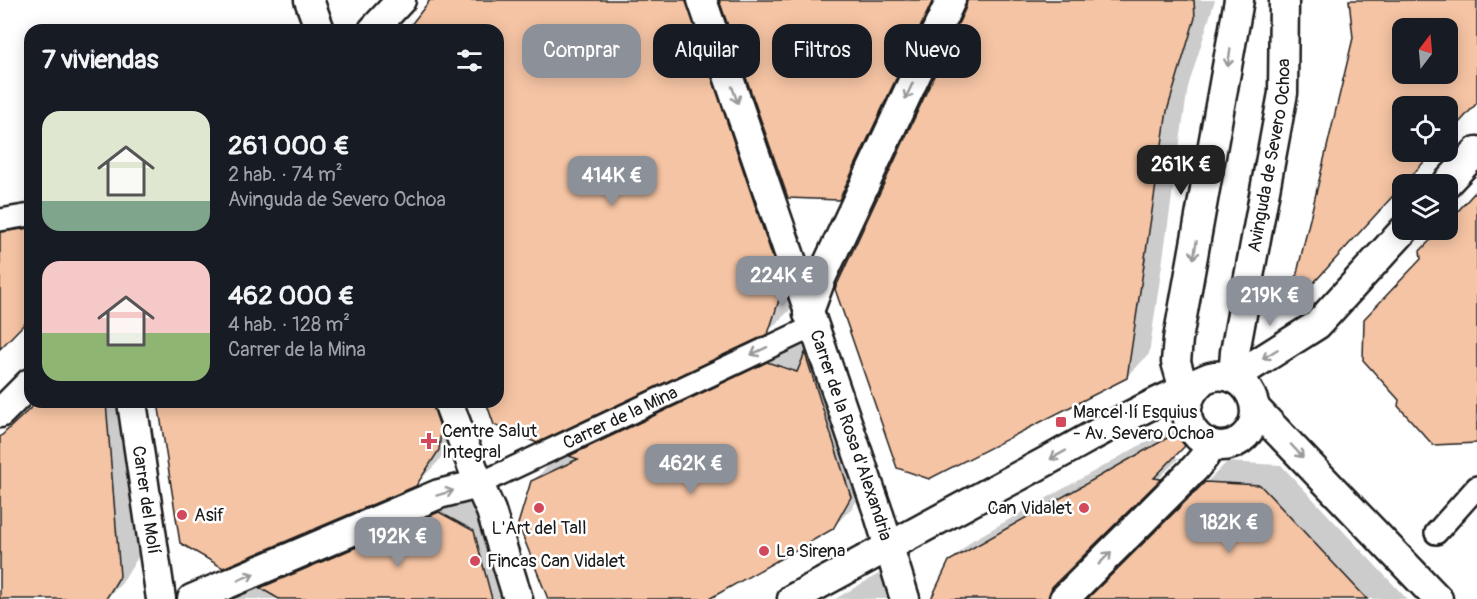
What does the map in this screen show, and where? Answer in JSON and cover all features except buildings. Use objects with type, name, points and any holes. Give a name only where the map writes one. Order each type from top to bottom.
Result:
[{"type":"street","points":[[309,0],[318,24]]},
{"type":"street","points":[[379,24],[401,0]]},
{"type":"street","name":"Carrer de la Rosa d'Alexandria","points":[[702,0],[797,274],[810,320],[905,599]]},
{"type":"street","points":[[810,320],[822,276],[951,0]]},
{"type":"street","points":[[1239,0],[1178,339],[1176,362],[1191,390],[1186,412],[1190,427],[1208,443],[1232,444],[1240,440],[1249,432],[1256,409]]},
{"type":"street","name":"Avinguda de Severo Ochoa","points":[[1233,378],[1235,352],[1283,93],[1284,0]]},
{"type":"street","points":[[1455,174],[1477,151]]},
{"type":"street","points":[[0,220],[24,215]]},
{"type":"street","points":[[1233,378],[1317,325],[1395,240]]},
{"type":"street","name":"Carrer de la Mina","points":[[192,599],[439,494],[478,484],[810,320]]},
{"type":"street","points":[[792,599],[1145,407],[1191,390],[1209,377],[1222,376],[1233,378],[1244,384],[1251,394],[1256,409],[1438,599]]},
{"type":"street","points":[[0,413],[24,388]]},
{"type":"street","name":"Carrer del Molí","points":[[133,408],[161,599]]},
{"type":"street","points":[[450,408],[478,484],[491,511],[518,599]]},
{"type":"street","points":[[1064,599],[1195,468],[1205,456],[1208,443]]},
{"type":"street","points":[[1436,533],[1477,487]]},
{"type":"place","name":"Marcel·lí Esquius - Av. Severo Ochoa","points":[[1061,422]]},
{"type":"place","name":"Centre Salut Integral","points":[[429,441]]},
{"type":"place","name":"L'Art del Tall","points":[[539,508]]},
{"type":"place","name":"Can Vidalet","points":[[1084,508]]},
{"type":"place","name":"Asif","points":[[182,515]]},
{"type":"place","name":"La Sirena","points":[[764,551]]},
{"type":"place","name":"Fincas Can Vidalet","points":[[475,561]]}]
